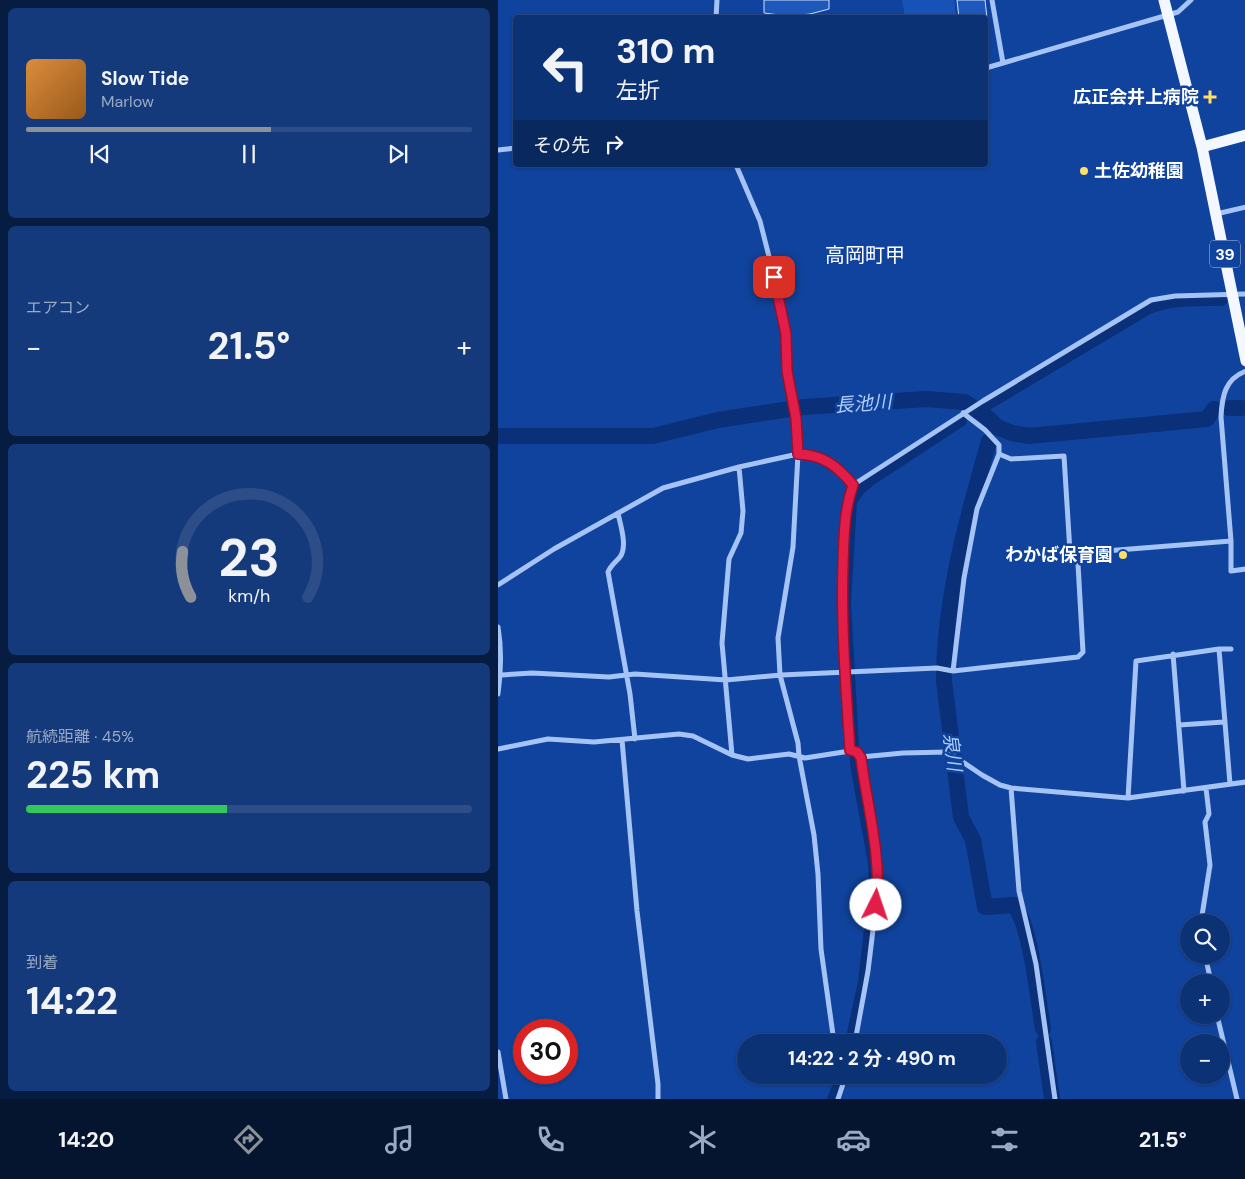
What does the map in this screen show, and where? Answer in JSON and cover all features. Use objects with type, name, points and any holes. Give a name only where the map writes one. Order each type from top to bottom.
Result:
[{"type":"main road","name":"39","points":[[1164,0],[1202,147],[1246,360]]},
{"type":"main road","points":[[1202,147],[1246,135]]},
{"type":"street","points":[[716,15],[717,0]]},
{"type":"street","points":[[992,0],[1003,63]]},
{"type":"street","points":[[988,67],[1178,12],[1191,0]]},
{"type":"street","points":[[498,150],[513,148]]},
{"type":"street","points":[[737,167],[760,221],[779,296],[786,334],[787,371],[796,418],[798,454],[793,547],[778,638],[780,675],[798,743],[814,835],[818,874],[821,949],[833,1034]]},
{"type":"street","points":[[1216,214],[1246,206]]},
{"type":"street","points":[[856,1034],[868,971],[878,889],[877,861],[861,758],[853,751],[849,673],[842,602],[845,522],[847,502],[853,485],[965,412],[1152,300],[1174,296],[1246,294]]},
{"type":"street","points":[[1246,371],[1235,375],[1228,384],[1222,402],[1221,417],[1231,541],[1231,571],[1246,569]]},
{"type":"street","points":[[950,671],[977,509],[1000,445],[965,412]]},
{"type":"street","points":[[498,585],[554,549],[663,488],[739,467],[798,454],[813,454],[830,462],[853,485]]},
{"type":"street","points":[[501,675],[532,674],[609,677],[635,674],[726,680],[780,675],[939,668],[950,671],[1078,657],[1083,652],[1078,564],[1070,552],[1064,456],[1011,459],[998,454]]},
{"type":"street","points":[[732,755],[722,644],[729,559],[741,533],[743,511],[739,467]]},
{"type":"street","points":[[618,513],[624,549],[621,556],[611,565],[608,572],[627,675],[635,739]]},
{"type":"street","points":[[1074,558],[1080,553],[1231,541]]},
{"type":"street","points":[[498,627],[501,646],[501,675],[498,694]]},
{"type":"street","points":[[1128,798],[1136,660],[1173,654],[1230,649]]},
{"type":"street","points":[[1219,650],[1230,784]]},
{"type":"street","points":[[1173,654],[1184,790]]},
{"type":"street","points":[[1180,725],[1224,722]]},
{"type":"street","points":[[498,749],[548,739],[594,742],[679,734],[693,736],[732,755],[748,759],[790,754],[805,758],[853,751]]},
{"type":"street","points":[[622,740],[658,1099]]},
{"type":"street","points":[[861,758],[903,753],[948,752],[982,776],[1011,788],[1128,798],[1246,782]]},
{"type":"street","points":[[1011,788],[1019,891],[1036,964],[1055,1099]]},
{"type":"street","points":[[1202,914],[1210,865],[1205,822],[1209,814],[1206,788]]},
{"type":"street","points":[[1218,1024],[1237,1099]]},
{"type":"street","points":[[498,1052],[506,1099]]},
{"type":"street","points":[[838,1099],[843,1084]]},
{"type":"shaded area","points":[[902,0],[954,0],[956,15],[905,15]]},
{"type":"building","points":[[764,0],[829,0],[829,9],[810,14],[780,15],[764,13]]},
{"type":"building","points":[[957,0],[985,0],[987,15],[959,15]]},
{"type":"waterway","points":[[975,413],[1149,309],[1194,301],[1222,301]]},
{"type":"waterway","name":"長池川","points":[[498,436],[653,436],[718,420],[803,407],[926,399],[965,402],[988,418],[997,427],[1012,433],[1029,436],[1207,419],[1214,409]]},
{"type":"waterway","name":"長池川","points":[[1229,408],[1241,408]]},
{"type":"waterway","points":[[852,1034],[863,982],[874,885],[873,863],[855,764],[846,603],[852,501],[860,490],[872,480],[962,421]]},
{"type":"waterway","name":"泉川","points":[[989,441],[965,529],[952,590],[945,651],[944,681],[961,817],[973,840],[985,907],[1014,905],[1020,915],[1029,946],[1043,1029]]},
{"type":"waterway","name":"泉川","points":[[1044,1042],[1052,1099]]},
{"type":"waterway","points":[[832,1099],[838,1084]]},
{"type":"place","name":"広正会井上病院","points":[[1210,97]]},
{"type":"place","name":"土佐幼稚園","points":[[1084,171]]},
{"type":"place","name":"わかば保育園","points":[[1123,555]]},
{"type":"district","name":"高岡町甲","points":[[865,255]]},
{"type":"route","points":[[774,277],[786,334],[787,371],[796,418],[798,454],[813,454],[830,462],[853,485],[847,502],[845,522],[842,602],[845,673],[850,750],[857,752],[861,758],[877,861],[878,889],[876,905]]}]
